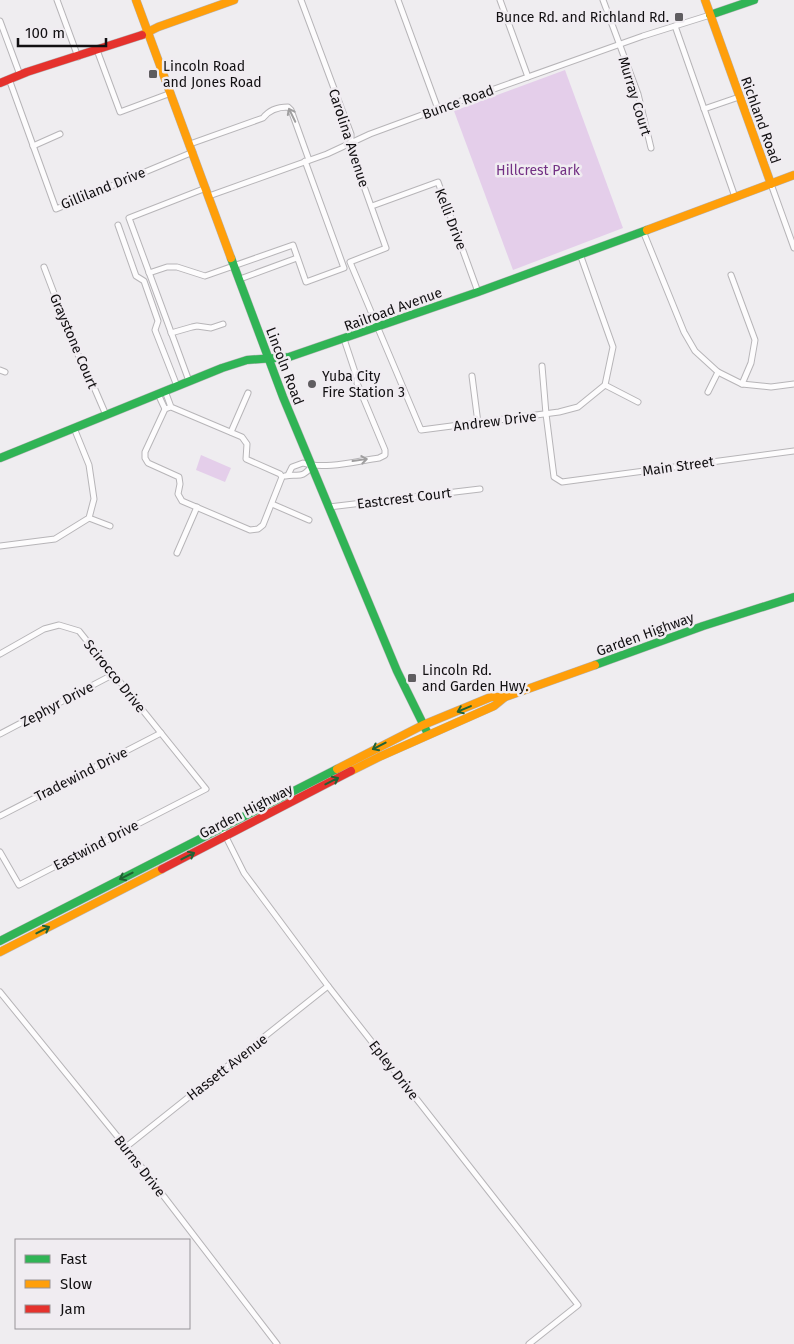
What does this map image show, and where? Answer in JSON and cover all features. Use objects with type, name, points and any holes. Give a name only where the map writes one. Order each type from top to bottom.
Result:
[{"type":"main road","name":"Lincoln Road","points":[[136,0],[210,196],[268,358],[397,671],[428,734]]},
{"type":"main road","points":[[0,83],[136,38],[158,27],[233,0]]},
{"type":"main road","name":"Richland Road","points":[[704,0],[771,184]]},
{"type":"main road","points":[[710,15],[754,0]]},
{"type":"main road","name":"Railroad Avenue","points":[[0,458],[234,363],[255,359],[289,357],[378,328],[794,175]]},
{"type":"main road","name":"Garden Highway","points":[[0,952],[379,757],[494,706],[505,697],[703,626],[794,597]]},
{"type":"main road","name":"Garden Highway","points":[[0,941],[423,725],[492,697],[505,697]]},
{"type":"street","points":[[57,0],[78,57]]},
{"type":"street","name":"Carolina Avenue","points":[[301,0],[351,134],[351,150],[386,248],[350,262]]},
{"type":"street","points":[[398,0],[438,109]]},
{"type":"street","points":[[500,0],[528,77]]},
{"type":"street","name":"Murray Court","points":[[603,0],[638,94],[651,148]]},
{"type":"street","name":"Bunce Road","points":[[210,196],[307,161],[370,134],[438,109],[619,44],[710,15]]},
{"type":"street","points":[[0,21],[20,75]]},
{"type":"street","points":[[675,26],[735,197]]},
{"type":"street","points":[[97,50],[120,112],[171,93]]},
{"type":"street","name":"Gilliland Drive","points":[[9,79],[56,209],[191,148]]},
{"type":"street","points":[[704,109],[739,97]]},
{"type":"street","points":[[149,273],[167,268],[178,268],[205,276],[293,245],[306,282],[344,268],[291,110],[288,107],[267,112],[263,118],[191,148]]},
{"type":"street","points":[[33,146],[60,134]]},
{"type":"street","name":"Kelli Drive","points":[[372,206],[438,182],[478,292]]},
{"type":"street","name":"Richland Road","points":[[771,184],[794,248]]},
{"type":"street","points":[[189,381],[129,218],[206,188]]},
{"type":"street","points":[[118,225],[136,276],[144,281],[158,321],[155,330],[177,386]]},
{"type":"street","points":[[643,231],[684,332],[695,351],[718,372],[742,384],[771,387],[794,384]]},
{"type":"street","points":[[580,254],[613,347],[606,386],[638,402]]},
{"type":"street","points":[[240,279],[298,258]]},
{"type":"street","name":"Andrew Drive","points":[[350,262],[421,430],[546,414],[578,407],[606,386]]},
{"type":"street","name":"Graystone Court","points":[[44,267],[76,351],[87,371],[106,416]]},
{"type":"street","points":[[731,275],[755,340],[751,363],[742,384]]},
{"type":"street","points":[[171,334],[197,326],[211,328],[223,324]]},
{"type":"street","points":[[162,392],[165,409],[145,452],[145,458],[148,463],[179,478],[179,498],[250,530],[255,530],[263,525],[285,476],[292,467],[303,463],[312,466],[379,458],[385,455],[385,450],[357,383],[344,339]]},
{"type":"street","points":[[542,366],[546,414]]},
{"type":"street","points":[[708,392],[718,372]]},
{"type":"street","points":[[472,376],[478,423]]},
{"type":"street","points":[[162,392],[171,407],[242,437],[247,447],[245,452],[246,459],[285,476],[297,476],[306,473],[312,466]]},
{"type":"street","points":[[231,432],[248,393]]},
{"type":"street","points":[[165,409],[171,407]]},
{"type":"street","name":"Main Street","points":[[546,414],[554,477],[562,482],[794,451]]},
{"type":"street","points":[[0,546],[55,539],[89,518],[94,499],[89,465],[74,428]]},
{"type":"street","name":"Eastcrest Court","points":[[329,507],[480,489]]},
{"type":"street","points":[[272,504],[309,520]]},
{"type":"street","points":[[177,553],[197,507]]},
{"type":"street","points":[[89,518],[110,526]]},
{"type":"street","name":"Scirocco Drive","points":[[0,654],[44,629],[59,625],[79,631],[206,789]]},
{"type":"street","name":"Zephyr Drive","points":[[0,734],[114,674]]},
{"type":"street","name":"Tradewind Drive","points":[[0,816],[161,733]]},
{"type":"street","name":"Eastwind Drive","points":[[0,852],[18,884],[206,789]]},
{"type":"street","name":"Epley Drive","points":[[221,827],[244,873],[328,986],[578,1305],[529,1344]]},
{"type":"street","name":"Hassett Avenue","points":[[126,1147],[328,986]]},
{"type":"street","name":"Burns Drive","points":[[0,992],[126,1147],[277,1344]]},
{"type":"green space","name":"Hillcrest Park","points":[[565,70],[623,228],[513,270],[454,111]]},
{"type":"green space","points":[[201,455],[231,468],[225,482],[196,470]]},
{"type":"traffic: fast","points":[[710,15],[754,0]]},
{"type":"traffic: fast","points":[[0,458],[222,368],[247,360],[289,357],[478,292],[647,230]]},
{"type":"traffic: fast","points":[[231,258],[283,397],[397,671],[428,734]]},
{"type":"traffic: fast","points":[[595,665],[703,626],[794,597]]},
{"type":"traffic: fast","points":[[0,941],[337,769]]},
{"type":"traffic: slow","points":[[136,0],[231,258]]},
{"type":"traffic: slow","points":[[142,35],[158,27],[234,0]]},
{"type":"traffic: slow","points":[[705,0],[771,184]]},
{"type":"traffic: slow","points":[[647,230],[794,175]]},
{"type":"traffic: slow","points":[[337,769],[423,725],[491,697],[505,697],[595,665]]},
{"type":"traffic: slow","points":[[351,771],[494,706],[505,697]]},
{"type":"traffic: slow","points":[[0,952],[162,869]]},
{"type":"traffic: jam","points":[[0,83],[27,72],[142,35]]},
{"type":"traffic: jam","points":[[162,869],[351,771]]},
{"type":"place","name":"Bunce Rd. and Richland Rd.","points":[[679,17]]},
{"type":"place","name":"Lincoln Road and Jones Road","points":[[153,74]]},
{"type":"place","name":"Yuba City Fire Station 3","points":[[312,384]]},
{"type":"place","name":"Lincoln Rd. and Garden Hwy.","points":[[412,678]]}]
